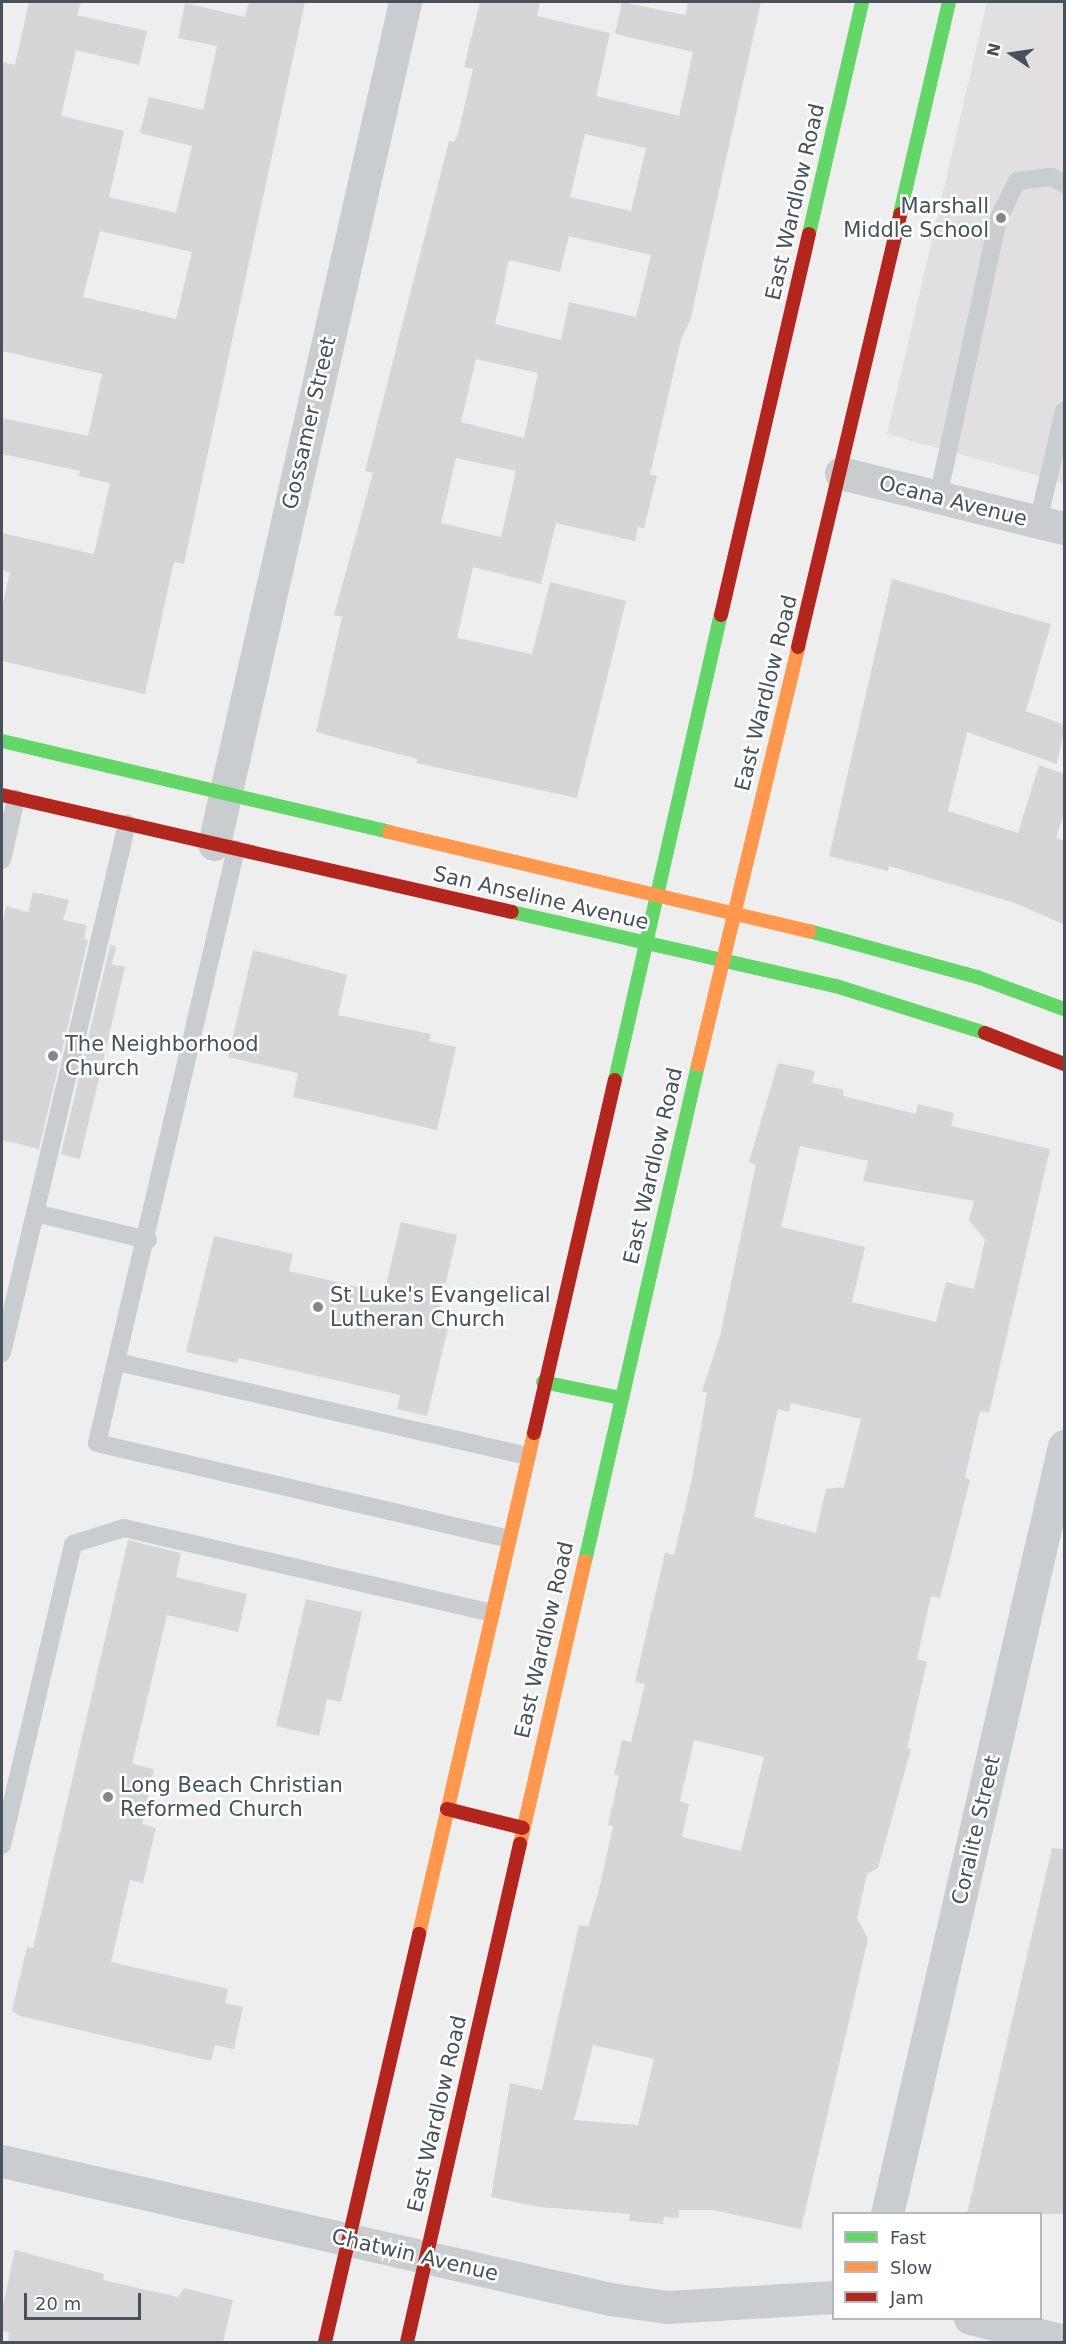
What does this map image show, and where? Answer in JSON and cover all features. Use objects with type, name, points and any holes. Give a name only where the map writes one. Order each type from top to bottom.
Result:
[{"type":"main road","name":"East Wardlow Road","points":[[325,2343],[543,1382],[862,2]]},
{"type":"main road","name":"East Wardlow Road","points":[[406,2343],[721,963],[841,474],[949,2]]},
{"type":"main road","name":"San Anseline Avenue","points":[[2,741],[224,795],[734,912],[967,974],[1065,1009]]},
{"type":"main road","name":"San Anseline Avenue","points":[[9,797],[644,943],[721,963],[836,986],[927,1013],[1065,1064]]},
{"type":"main road","points":[[543,1382],[621,1398]]},
{"type":"main road","points":[[447,1809],[523,1828]]},
{"type":"street","name":"Gossamer Street","points":[[225,846],[224,795],[405,2]]},
{"type":"street","name":"Ocana Avenue","points":[[841,474],[1051,525]]},
{"type":"street","name":"Coralite Street","points":[[887,2212],[1065,1446]]},
{"type":"street","name":"Chatwin Avenue","points":[[2,2161],[610,2300],[667,2307],[832,2296]]},
{"type":"street","points":[[974,2320],[1065,2341]]},
{"type":"lane","points":[[938,497],[998,220],[1017,181],[1052,177],[1065,184]]},
{"type":"lane","points":[[1051,525],[1065,411]]},
{"type":"lane","points":[[2,860],[9,797]]},
{"type":"lane","points":[[2,1353],[127,824]]},
{"type":"lane","points":[[225,846],[148,1240],[97,1443],[508,1539]]},
{"type":"lane","points":[[35,1213],[148,1240]]},
{"type":"lane","points":[[117,1362],[527,1456]]},
{"type":"lane","points":[[2,1845],[73,1544],[124,1528],[491,1614]]},
{"type":"shaded area","name":"Marshall Middle School","points":[[987,2],[1064,2],[1064,483],[887,434]]},
{"type":"building","points":[[29,2],[81,2],[77,15],[147,31],[139,65],[76,50],[61,116],[124,131],[109,197],[176,213],[192,146],[140,133],[149,97],[203,110],[217,46],[178,38],[185,3],[245,17],[249,2],[305,2],[184,564],[174,562],[145,694],[2,661],[2,608],[10,572],[2,570],[2,533],[94,554],[110,483],[78,476],[80,471],[2,454],[2,418],[88,436],[102,374],[2,351],[2,62],[15,65]],"holes":[[[100,231],[192,252],[176,319],[83,297]]]},
{"type":"building","points":[[480,2],[540,2],[537,16],[610,33],[596,96],[679,116],[693,52],[615,34],[622,2],[685,15],[688,2],[761,2],[690,321],[681,340],[650,474],[657,476],[644,528],[638,527],[635,541],[556,523],[541,584],[473,567],[457,638],[532,654],[550,582],[626,601],[577,798],[416,763],[417,759],[316,732],[342,617],[334,615],[373,473],[365,471],[449,141],[454,142],[458,134],[473,69],[464,67]],"holes":[[[585,134],[646,148],[631,211],[570,197]],[[569,236],[651,255],[636,317],[569,302],[561,340],[495,324],[509,260],[560,272]],[[476,359],[538,373],[524,438],[461,422]],[[456,458],[516,471],[501,537],[441,523]]]},
{"type":"building","points":[[892,579],[1051,624],[1026,711],[1065,725],[1057,764],[967,732],[948,811],[1018,833],[1039,765],[1065,774],[1065,812],[1056,838],[1065,841],[1065,925],[1015,903],[889,866],[888,871],[829,856]]},
{"type":"building","name":"The Neighborhood Church","points":[[33,892],[69,900],[63,920],[87,925],[84,939],[88,940],[39,1149],[2,1140],[2,926],[6,906],[28,912]]},
{"type":"building","points":[[110,945],[116,946],[112,964],[125,967],[80,1159],[61,1154]]},
{"type":"building","points":[[253,950],[347,975],[338,1015],[431,1034],[429,1041],[456,1047],[437,1130],[293,1097],[298,1073],[228,1057]]},
{"type":"building","points":[[778,1063],[815,1071],[812,1083],[844,1090],[843,1096],[916,1114],[918,1104],[954,1113],[951,1126],[1050,1149],[989,1413],[980,1411],[965,1477],[970,1480],[940,1598],[931,1596],[917,1659],[927,1662],[907,1748],[911,1749],[878,1868],[867,1874],[857,1918],[868,1939],[801,2229],[713,2210],[679,2210],[679,2218],[664,2217],[663,2224],[629,2221],[630,2214],[539,2207],[491,2197],[510,2083],[542,2090],[579,1925],[588,1927],[599,1890],[613,1826],[608,1825],[619,1776],[614,1775],[622,1740],[631,1742],[645,1684],[635,1682],[665,1553],[674,1555],[692,1478],[707,1393],[702,1391],[720,1336],[756,1164],[749,1162]],"holes":[[[800,1146],[868,1161],[863,1181],[974,1201],[969,1220],[985,1240],[974,1289],[946,1282],[936,1322],[852,1302],[865,1247],[781,1227]],[[791,1403],[861,1419],[844,1487],[826,1489],[816,1533],[754,1517],[778,1409],[789,1412]],[[694,1740],[764,1757],[741,1851],[682,1837],[689,1804],[680,1801]],[[593,2045],[654,2059],[638,2125],[574,2120]]]},
{"type":"building","name":"St Luke's Evangelical Lutheran Church","points":[[401,1222],[457,1235],[437,1321],[449,1324],[427,1416],[397,1409],[400,1395],[239,1358],[237,1363],[186,1352],[214,1236],[293,1254],[289,1271],[384,1293]]},
{"type":"building","name":"Long Beach Christian Reformed Church","points":[[128,1540],[181,1553],[176,1577],[247,1594],[238,1632],[167,1615],[132,1764],[154,1769],[142,1824],[156,1828],[143,1883],[130,1880],[111,1962],[228,1989],[225,2003],[243,2007],[234,2049],[215,2045],[211,2061],[20,2016],[12,2011],[27,1947],[33,1948]]},
{"type":"building","points":[[306,1599],[362,1612],[341,1702],[327,1699],[319,1736],[276,1726]]},
{"type":"building","points":[[1052,1848],[1065,1849],[1065,2214],[967,2212]]},
{"type":"building","points":[[15,2250],[104,2274],[103,2280],[178,2297],[184,2288],[233,2300],[223,2343],[8,2343],[9,2332],[2,2331],[2,2310]]},
{"type":"traffic: fast","points":[[809,234],[862,2]]},
{"type":"traffic: fast","points":[[900,214],[949,2]]},
{"type":"traffic: fast","points":[[615,1080],[721,615]]},
{"type":"traffic: fast","points":[[2,741],[389,832]]},
{"type":"traffic: fast","points":[[512,912],[836,986],[985,1033]]},
{"type":"traffic: fast","points":[[809,931],[977,977],[1064,1009]]},
{"type":"traffic: fast","points":[[585,1561],[698,1065]]},
{"type":"traffic: fast","points":[[543,1382],[621,1398]]},
{"type":"traffic: slow","points":[[698,1065],[798,647]]},
{"type":"traffic: slow","points":[[389,832],[809,931]]},
{"type":"traffic: slow","points":[[419,1934],[534,1433]]},
{"type":"traffic: slow","points":[[520,1844],[585,1561]]},
{"type":"traffic: jam","points":[[798,647],[900,214]]},
{"type":"traffic: jam","points":[[721,615],[809,234]]},
{"type":"traffic: jam","points":[[2,795],[512,912]]},
{"type":"traffic: jam","points":[[985,1033],[1064,1064]]},
{"type":"traffic: jam","points":[[534,1433],[615,1080]]},
{"type":"traffic: jam","points":[[447,1809],[523,1828]]},
{"type":"traffic: jam","points":[[407,2342],[520,1844]]},
{"type":"traffic: jam","points":[[325,2342],[419,1934]]},
{"type":"place","name":"Marshall Middle School","points":[[1001,218]]},
{"type":"place","name":"The Neighborhood Church","points":[[53,1056]]},
{"type":"place","name":"St Luke's Evangelical Lutheran Church","points":[[318,1307]]},
{"type":"place","name":"Long Beach Christian Reformed Church","points":[[108,1797]]}]
